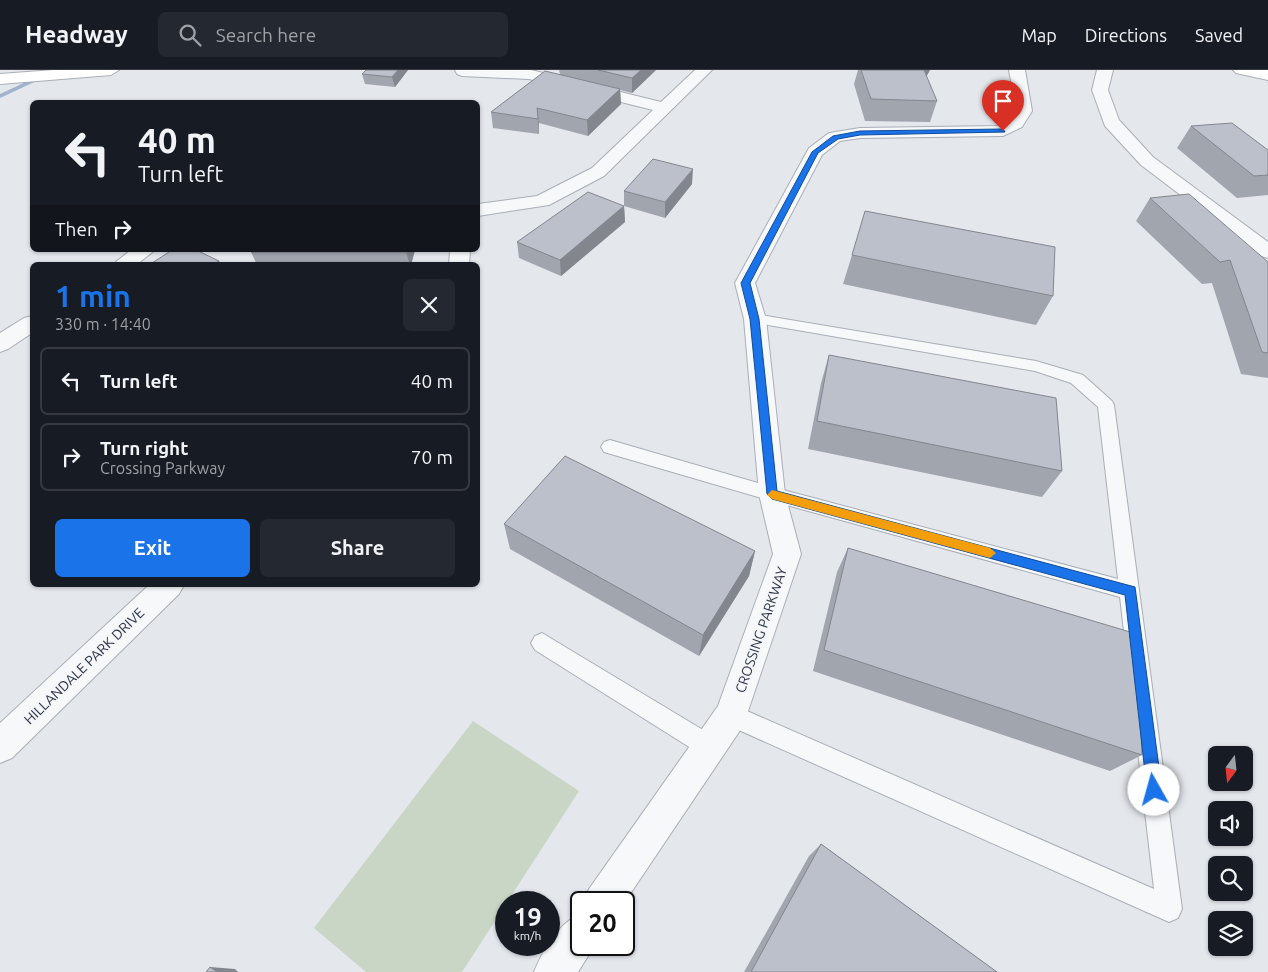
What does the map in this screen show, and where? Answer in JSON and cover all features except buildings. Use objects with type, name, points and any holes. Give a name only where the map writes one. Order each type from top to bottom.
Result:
[{"type":"main road","points":[[0,80],[111,70]]},
{"type":"main road","points":[[1241,70],[1268,75]]},
{"type":"street","points":[[480,210],[542,201],[598,172],[704,70]]},
{"type":"street","name":"CROSSING PARKWAY","points":[[610,891],[731,715],[787,554],[772,494],[755,319],[745,283],[816,152],[836,137],[860,133],[1003,131],[1016,123],[1024,111],[1017,70]]},
{"type":"street","points":[[1105,70],[1100,90],[1111,122],[1147,161],[1268,252]]},
{"type":"street","points":[[462,71],[529,74],[665,108]]},
{"type":"street","points":[[127,262],[142,252]]},
{"type":"street","points":[[0,344],[30,324]]},
{"type":"street","name":"HILLANDALE PARK DRIVE","points":[[0,746],[167,587]]},
{"type":"lane","points":[[731,715],[1169,909],[1106,405],[1077,379],[1036,366],[755,319]]},
{"type":"lane","points":[[610,447],[772,494],[1130,591]]},
{"type":"lane","points":[[542,643],[710,747]]},
{"type":"green space","points":[[473,721],[579,791],[514,891],[495,891],[495,921],[462,972],[366,972],[314,928]]},
{"type":"waterway","points":[[0,96],[57,70]]},
{"type":"slow traffic","points":[[772,495],[990,553]]},
{"type":"route","points":[[1003,131],[860,133],[836,137],[816,152],[745,283],[755,319],[772,494],[1130,591],[1154,790]]}]
